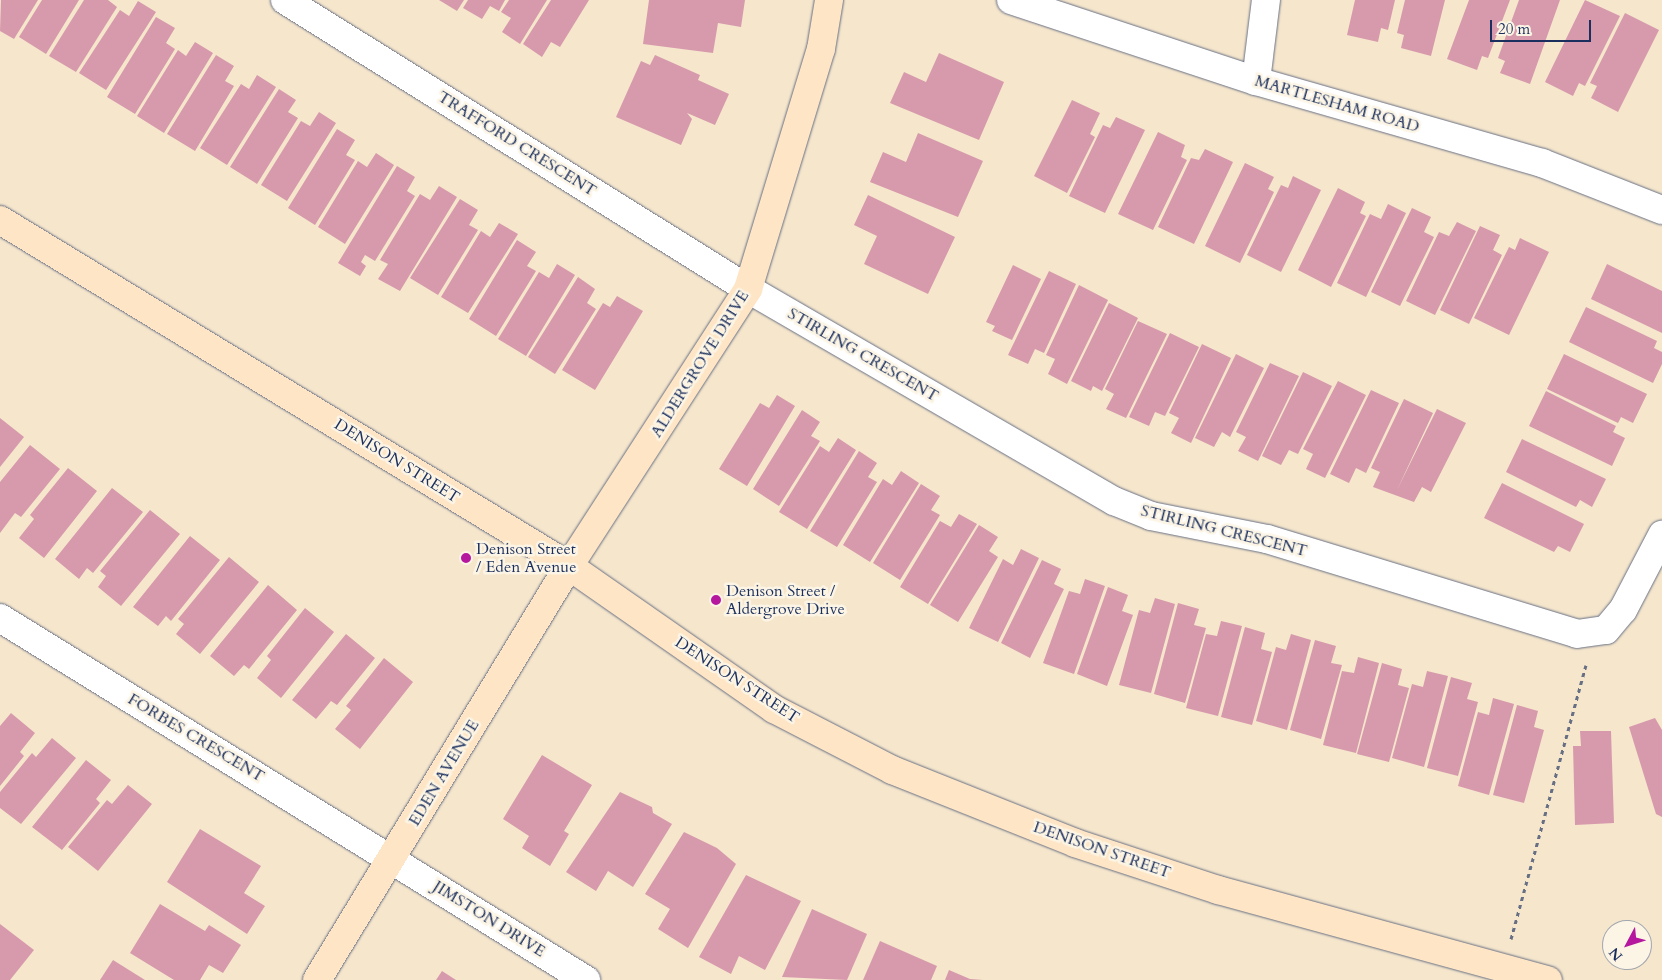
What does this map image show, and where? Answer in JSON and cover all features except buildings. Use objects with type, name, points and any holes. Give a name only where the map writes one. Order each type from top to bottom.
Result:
[{"type":"street","name":"TRAFFORD CRESCENT","points":[[285,0],[748,289]]},
{"type":"street","name":"ALDERGROVE DRIVE","points":[[569,566],[748,289],[821,49],[829,0]]},
{"type":"street","name":"MARTLESHAM ROAD","points":[[1011,0],[1256,81],[1542,163],[1662,210]]},
{"type":"street","points":[[1256,81],[1266,0]]},
{"type":"street","name":"DENISON STREET","points":[[0,220],[569,566],[774,709],[892,770],[1075,843],[1210,887],[1548,980]]},
{"type":"street","name":"STIRLING CRESCENT","points":[[748,289],[1114,501],[1184,524],[1268,539],[1577,634],[1606,630],[1623,610],[1662,536]]},
{"type":"street","name":"EDEN AVENUE","points":[[318,980],[569,566]]},
{"type":"street","name":"FORBES CRESCENT","points":[[0,618],[392,858]]},
{"type":"street","name":"JIMSTON DRIVE","points":[[392,858],[586,980]]},
{"type":"path","points":[[1504,968],[1587,662],[1577,634]]},
{"type":"place","name":"Denison Street / Eden Avenue","points":[[466,558]]},
{"type":"place","name":"Denison Street / Aldergrove Drive","points":[[716,600]]}]
